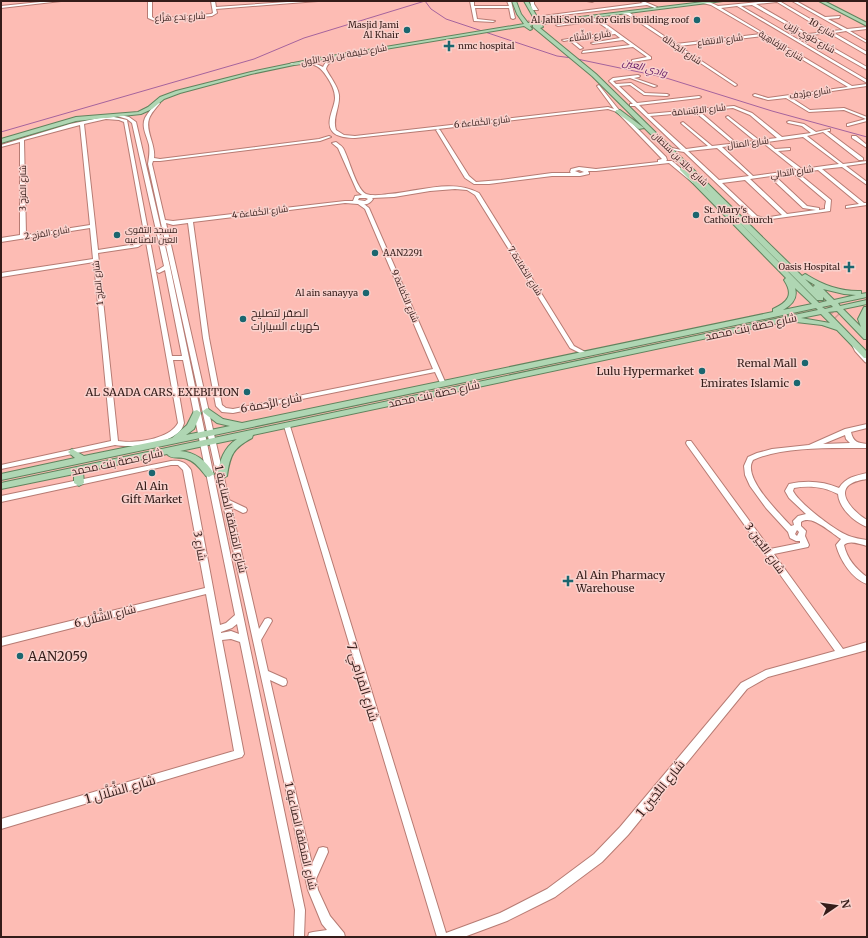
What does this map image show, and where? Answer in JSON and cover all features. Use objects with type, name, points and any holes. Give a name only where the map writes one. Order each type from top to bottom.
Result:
[{"type":"main road","points":[[514,1],[522,17],[532,22],[553,39]]},
{"type":"main road","name":"شارع خالِد بن سلطان","points":[[518,1],[532,22],[558,47],[625,105],[725,202],[819,304]]},
{"type":"main road","name":"شارع خالِد بن سلطان","points":[[522,1],[532,22]]},
{"type":"main road","points":[[494,29],[525,28],[532,32],[532,22],[526,1]]},
{"type":"main road","name":"شارع خليفة بن زايد الأول","points":[[598,17],[648,7],[705,2],[712,3],[721,1]]},
{"type":"main road","points":[[821,1],[867,27]]},
{"type":"main road","points":[[828,1],[867,22]]},
{"type":"main road","name":"شارع خليفة بن زايد الأول","points":[[494,29],[513,24],[598,17],[630,13],[648,7],[705,2]]},
{"type":"main road","points":[[532,22],[535,12],[533,5]]},
{"type":"main road","points":[[648,7],[664,13]]},
{"type":"main road","points":[[513,24],[520,21],[522,17]]},
{"type":"main road","points":[[532,22],[545,19],[587,17]]},
{"type":"main road","points":[[580,66],[558,47],[544,27],[544,24],[587,17]]},
{"type":"main road","points":[[532,22],[598,17]]},
{"type":"main road","name":"شارع خليفة بن زايد الأول","points":[[1,140],[76,117],[138,111],[177,89],[230,75],[333,54],[532,22]]},
{"type":"main road","name":"شارع خليفة بن زايد الأول","points":[[1,140],[72,120],[118,116],[144,111],[160,100],[174,93],[239,76],[353,53],[468,33]]},
{"type":"main road","name":"شارع خالِد بن سلطان","points":[[580,66],[819,304]]},
{"type":"main road","points":[[230,75],[209,81],[239,76]]},
{"type":"main road","points":[[618,111],[641,128]]},
{"type":"main road","points":[[725,202],[744,216],[805,276],[867,351]]},
{"type":"main road","points":[[716,203],[782,270],[819,304],[840,329],[867,356]]},
{"type":"main road","points":[[770,316],[786,306],[793,297],[791,285],[782,270]]},
{"type":"main road","points":[[805,276],[818,284],[833,290],[853,293],[867,292]]},
{"type":"main road","name":"شارع حصة بنت محمد","points":[[835,311],[867,295]]},
{"type":"main road","name":"شارع حصة بنت محمد","points":[[213,437],[246,426],[770,316],[819,304],[835,311],[867,302]]},
{"type":"main road","name":"شارع حصة بنت محمد","points":[[1,486],[156,453],[202,439],[286,426],[784,320],[819,304]]},
{"type":"main road","points":[[867,309],[862,320],[867,332]]},
{"type":"main road","points":[[835,311],[867,337]]},
{"type":"main road","points":[[835,311],[867,344]]},
{"type":"main road","points":[[784,320],[820,323],[840,329]]},
{"type":"main road","points":[[207,411],[222,422],[246,426]]},
{"type":"main road","points":[[169,441],[189,429],[195,421],[197,413]]},
{"type":"main road","points":[[222,476],[224,459],[231,448],[241,440],[265,430]]},
{"type":"main road","name":"شارع حصة بنت محمد","points":[[1,477],[169,441],[202,439]]},
{"type":"main road","points":[[72,452],[83,460]]},
{"type":"main road","points":[[156,453],[178,453],[191,456],[201,462],[209,474]]},
{"type":"main road","points":[[78,470],[79,483]]},
{"type":"street","points":[[1,8],[59,1]]},
{"type":"street","name":"شارع بَدع هَزَّاع","points":[[150,1],[150,18],[153,20],[211,15],[215,13],[213,1]]},
{"type":"street","points":[[214,8],[316,1]]},
{"type":"street","points":[[472,1],[475,20],[493,21]]},
{"type":"street","points":[[509,1],[513,18]]},
{"type":"street","points":[[641,1],[648,7]]},
{"type":"street","name":"شارع 10","points":[[777,1],[867,54]]},
{"type":"street","points":[[717,7],[783,1]]},
{"type":"street","points":[[794,1],[867,42]]},
{"type":"street","name":"شارع الرَفَاهِية","points":[[712,3],[851,87]]},
{"type":"street","name":"شارع طَوِي رَزِين","points":[[753,4],[867,69]]},
{"type":"street","points":[[737,5],[867,82]]},
{"type":"street","points":[[473,7],[511,7]]},
{"type":"street","points":[[545,16],[648,7]]},
{"type":"street","name":"شارع الجَدَالَة","points":[[630,13],[735,85]]},
{"type":"street","points":[[558,25],[598,17],[618,17]]},
{"type":"street","points":[[598,17],[616,33],[650,58],[633,62]]},
{"type":"street","points":[[825,18],[839,17]]},
{"type":"street","points":[[783,38],[867,27]]},
{"type":"street","name":"شارع الشِّتَاء","points":[[564,40],[616,33]]},
{"type":"street","name":"شارع الانتفاع","points":[[676,45],[763,35]]},
{"type":"street","points":[[770,39],[777,38]]},
{"type":"street","points":[[570,39],[582,50],[634,46]]},
{"type":"street","points":[[593,43],[624,39]]},
{"type":"street","points":[[324,69],[325,65],[330,60],[353,53]]},
{"type":"street","points":[[290,65],[312,63],[320,65],[324,69],[337,94],[331,118],[334,131],[331,139]]},
{"type":"street","points":[[638,76],[611,80],[683,151],[756,218],[764,219],[827,211],[830,202],[794,172]]},
{"type":"street","points":[[630,77],[655,86]]},
{"type":"street","points":[[616,85],[630,84],[641,93],[668,95]]},
{"type":"street","name":"شارع مِرْدِف","points":[[755,95],[766,99],[867,85]]},
{"type":"street","points":[[599,86],[618,111],[664,158],[665,160],[660,162]]},
{"type":"street","points":[[624,93],[661,92]]},
{"type":"street","points":[[625,105],[700,97]]},
{"type":"street","points":[[786,97],[809,111],[844,109],[867,119]]},
{"type":"street","name":"شارع المنطقة الصناعية 1","points":[[160,100],[145,121],[152,155],[150,184],[155,221],[168,270],[300,910],[299,937]]},
{"type":"street","name":"شارع الكَفاءة 6","points":[[608,108],[613,105]]},
{"type":"street","name":"شارع الابْتِسَامَة","points":[[646,115],[732,106],[751,114],[781,139]]},
{"type":"street","name":"شارع الكَفاءة 6","points":[[344,138],[608,108],[618,111]]},
{"type":"street","points":[[694,109],[732,142]]},
{"type":"street","name":"شارع المنطقة الصناعية 1","points":[[118,116],[134,121],[135,143],[150,184]]},
{"type":"street","points":[[728,117],[775,150],[801,171]]},
{"type":"street","points":[[1,146],[69,125],[82,124],[104,118],[124,119],[135,143],[155,221],[147,239],[138,245]]},
{"type":"street","points":[[848,125],[867,119]]},
{"type":"street","points":[[789,122],[801,124],[815,133]]},
{"type":"street","points":[[683,123],[711,147]]},
{"type":"street","name":"شارع المَزج 1","points":[[82,124],[115,442]]},
{"type":"street","points":[[438,130],[466,177],[477,185]]},
{"type":"street","name":"شارع المنال","points":[[668,148],[683,151],[804,136],[826,130],[861,158]]},
{"type":"street","points":[[334,131],[344,138]]},
{"type":"street","points":[[804,136],[867,184]]},
{"type":"street","points":[[854,137],[867,147]]},
{"type":"street","points":[[151,162],[344,138]]},
{"type":"street","points":[[331,139],[344,138]]},
{"type":"street","points":[[340,147],[344,138]]},
{"type":"street","points":[[331,139],[340,147],[359,190],[369,199]]},
{"type":"street","name":"شارع المَزج 3","points":[[22,140],[23,236]]},
{"type":"street","points":[[564,174],[573,170],[596,170],[667,160],[668,158],[658,148],[655,142]]},
{"type":"street","points":[[718,146],[752,177]]},
{"type":"street","points":[[775,150],[788,149]]},
{"type":"street","points":[[677,156],[683,151]]},
{"type":"street","name":"شارع التدالي","points":[[718,182],[867,162]]},
{"type":"street","points":[[651,163],[672,163],[688,178],[695,182]]},
{"type":"street","points":[[818,168],[865,204]]},
{"type":"street","points":[[573,170],[572,172],[577,175]]},
{"type":"street","points":[[358,200],[564,174],[577,175],[585,171]]},
{"type":"street","points":[[466,177],[466,186]]},
{"type":"street","points":[[746,178],[786,216]]},
{"type":"street","points":[[774,178],[805,207],[812,209],[827,208]]},
{"type":"street","points":[[477,185],[477,194]]},
{"type":"street","name":"شارع الكَفاءة 7","points":[[466,186],[477,194],[572,347]]},
{"type":"street","points":[[358,200],[359,190]]},
{"type":"street","points":[[358,200],[369,199]]},
{"type":"street","points":[[358,200],[367,208],[369,199]]},
{"type":"street","name":"شارع الكَفاءة 4","points":[[155,221],[176,223],[358,200]]},
{"type":"street","points":[[848,206],[865,204]]},
{"type":"street","name":"شارع الكَفاءة 9","points":[[367,208],[443,384]]},
{"type":"street","name":"شارع المنطقة الصناعية 1","points":[[155,221],[185,316],[311,878],[321,910],[340,937]]},
{"type":"street","name":"شارع الرَّحمة 6","points":[[190,221],[206,338],[219,406],[222,409],[233,411],[437,370]]},
{"type":"street","name":"شارع المَزج 2","points":[[1,240],[92,226]]},
{"type":"street","points":[[1,467],[115,442],[124,445],[135,444],[171,436],[179,429],[181,421],[156,272],[147,239]]},
{"type":"street","points":[[95,252],[138,245],[149,246]]},
{"type":"street","points":[[1,275],[96,260]]},
{"type":"street","points":[[156,272],[168,270]]},
{"type":"street","points":[[178,322],[182,325],[187,325]]},
{"type":"street","points":[[854,343],[857,350],[867,361]]},
{"type":"street","points":[[572,347],[586,354]]},
{"type":"street","points":[[571,357],[573,353],[572,347]]},
{"type":"street","points":[[169,356],[179,353],[184,349]]},
{"type":"street","points":[[169,356],[186,358]]},
{"type":"street","name":"شارع المَرامِي 7","points":[[286,426],[442,937]]},
{"type":"street","points":[[808,448],[847,431],[867,426]]},
{"type":"street","points":[[847,431],[849,439],[857,446]]},
{"type":"street","points":[[825,440],[831,447]]},
{"type":"street","name":"شارع اللُّجَين 3","points":[[689,443],[841,653]]},
{"type":"street","points":[[768,552],[805,545],[802,537],[804,533],[795,530],[780,518],[749,480],[746,470],[748,461],[754,456],[764,453],[808,448],[867,446]]},
{"type":"street","name":"شارع 3","points":[[79,483],[171,463],[182,464],[187,470],[239,754]]},
{"type":"street","points":[[826,486],[867,476]]},
{"type":"street","points":[[846,481],[841,492],[850,510],[867,524]]},
{"type":"street","points":[[1,499],[79,483]]},
{"type":"street","points":[[841,492],[826,486],[801,484],[792,486],[789,491],[791,496],[829,529],[848,539],[867,543]]},
{"type":"street","points":[[227,502],[243,510]]},
{"type":"street","points":[[795,530],[805,508]]},
{"type":"street","points":[[780,518],[817,519]]},
{"type":"street","points":[[829,529],[855,571],[867,580]]},
{"type":"street","points":[[840,548],[843,541],[848,539]]},
{"type":"street","name":"شارع الشَّلَّال 6","points":[[1,642],[208,590]]},
{"type":"street","points":[[217,633],[229,626],[239,616]]},
{"type":"street","points":[[258,638],[268,621]]},
{"type":"street","points":[[217,633],[231,635],[245,640]]},
{"type":"street","name":"شارع اللُّجَين 1","points":[[450,937],[503,917],[551,893],[598,858],[624,831],[744,686],[766,674],[867,646]]},
{"type":"street","points":[[266,674],[283,682]]},
{"type":"street","name":"شارع الشَّلَّال 1","points":[[1,824],[239,754]]},
{"type":"street","points":[[311,878],[323,852]]},
{"type":"street","points":[[313,937],[331,935],[340,937]]},
{"type":"waterway","points":[[1,132],[254,59],[304,38],[425,1],[431,9],[446,19],[557,56],[572,58]]},
{"type":"waterway","name":"وادي العين","points":[[577,59],[663,77],[772,111],[867,137]]},
{"type":"tunnel","points":[[527,21],[531,27]]},
{"type":"tunnel","points":[[820,298],[838,316]]},
{"type":"place","name":"Al Jahli School for Girls building roof","points":[[697,20]]},
{"type":"place","name":"Masjid Jami Al Khair","points":[[407,30]]},
{"type":"place","name":"nmc hospital","points":[[449,46]]},
{"type":"place","name":"St. Mary's Catholic Church","points":[[696,215]]},
{"type":"place","name":"مسجد التقوى العين الصناعيه","points":[[117,235]]},
{"type":"place","name":"AAN2291","points":[[375,253]]},
{"type":"place","name":"Oasis Hospital","points":[[849,267]]},
{"type":"place","name":"Al ain sanayya","points":[[366,293]]},
{"type":"place","name":"الصقر لتصليح كهرباء السيارات","points":[[243,319]]},
{"type":"place","name":"Remal Mall","points":[[805,363]]},
{"type":"place","name":"Lulu Hypermarket","points":[[702,371]]},
{"type":"place","name":"Emirates Islamic","points":[[797,383]]},
{"type":"place","name":"AL SAADA CARS. EXEBITION","points":[[247,392]]},
{"type":"place","name":"Al Ain Gift Market","points":[[152,473]]},
{"type":"place","name":"Al Ain Pharmacy Warehouse","points":[[568,581]]},
{"type":"place","name":"AAN2059","points":[[20,656]]}]
